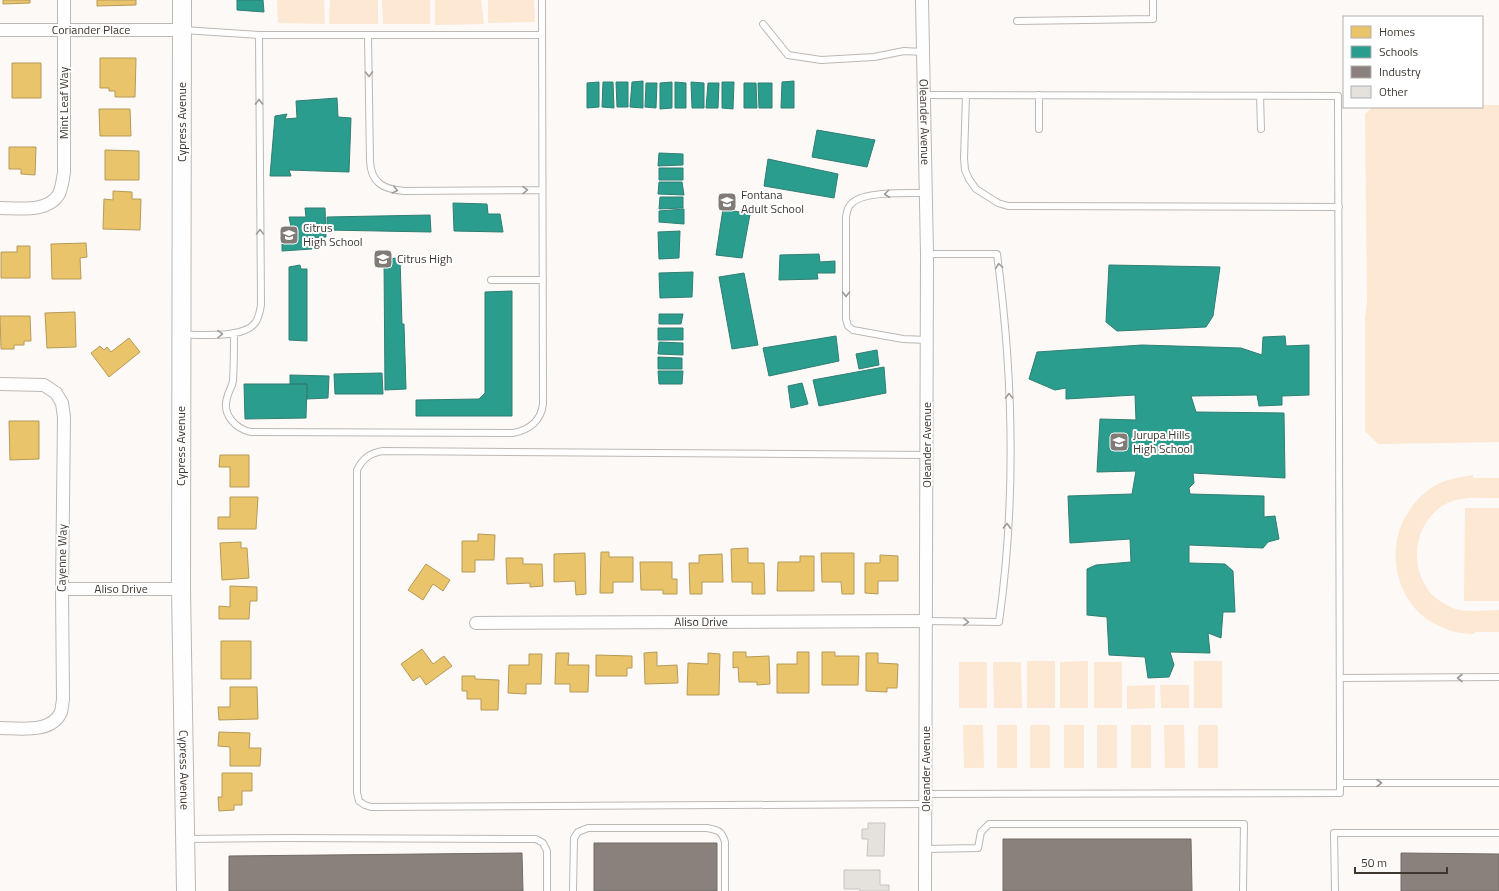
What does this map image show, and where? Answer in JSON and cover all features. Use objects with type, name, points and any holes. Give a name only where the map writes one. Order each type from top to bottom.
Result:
[{"type":"street","name":"Mint Leaf Way","points":[[0,208],[32,208],[43,206],[52,202],[59,194],[64,172],[64,0]]},
{"type":"street","name":"Cypress Avenue","points":[[182,0],[181,589],[186,891]]},
{"type":"street","name":"Oleander Avenue","points":[[922,0],[927,254],[925,891]]},
{"type":"street","name":"Coriander Place","points":[[0,30],[182,30]]},
{"type":"street","name":"Cayenne Way","points":[[0,384],[44,385],[56,393],[62,403],[64,417],[62,589],[63,700],[61,712],[54,721],[46,726],[31,728],[0,728]]},
{"type":"street","name":"Aliso Drive","points":[[62,589],[181,589]]},
{"type":"street","name":"Aliso Drive","points":[[476,623],[927,621]]},
{"type":"lane","points":[[234,334],[233,384],[226,399],[226,408],[229,417],[243,430],[251,432],[512,433],[528,428],[535,423],[542,411],[542,0]]},
{"type":"lane","points":[[1017,21],[1153,19],[1153,0]]},
{"type":"lane","points":[[763,24],[788,55],[821,60],[874,57],[904,51],[923,52]]},
{"type":"lane","points":[[182,30],[259,35],[542,35]]},
{"type":"lane","points":[[181,335],[234,334],[247,330],[255,323],[259,315],[261,305],[259,35]]},
{"type":"lane","points":[[368,35],[370,161],[371,172],[374,179],[388,188],[404,192],[542,190]]},
{"type":"lane","points":[[924,95],[1338,96],[1340,792],[372,807],[365,805],[360,801],[357,792],[357,470],[366,457],[374,452],[927,455]]},
{"type":"lane","points":[[966,95],[965,170],[976,189],[986,196],[1003,204],[1022,206],[1339,207]]},
{"type":"lane","points":[[1039,95],[1039,128]]},
{"type":"lane","points":[[1260,96],[1261,128]]},
{"type":"lane","points":[[926,193],[891,193],[869,196],[856,200],[847,208],[846,319],[848,326],[853,330],[903,339],[927,340]]},
{"type":"lane","points":[[927,254],[997,254],[1006,340],[1010,436],[1007,539],[999,622],[927,621]]},
{"type":"lane","points":[[491,280],[543,280]]},
{"type":"lane","points":[[1340,678],[1499,677]]},
{"type":"lane","points":[[1340,783],[1499,783]]},
{"type":"lane","points":[[925,849],[978,848],[981,832],[989,824],[1244,824],[1243,891]]},
{"type":"lane","points":[[573,891],[573,843],[578,832],[588,828],[707,828],[718,830],[723,835],[725,842],[725,891]]},
{"type":"lane","points":[[1335,891],[1334,833],[1499,833]]},
{"type":"lane","points":[[185,839],[536,839],[543,843],[547,851],[547,891]]},
{"type":"shaded area","points":[[277,0],[324,0],[325,24],[278,23]]},
{"type":"shaded area","points":[[330,0],[378,0],[378,24],[329,24]]},
{"type":"shaded area","points":[[382,0],[430,0],[430,24],[383,24]]},
{"type":"shaded area","points":[[435,0],[481,0],[484,24],[435,25]]},
{"type":"shaded area","points":[[488,0],[534,0],[535,22],[488,23]]},
{"type":"shaded area","points":[[1483,105],[1499,105],[1499,442],[1378,444],[1365,431],[1365,318],[1367,301],[1365,114],[1372,108],[1483,108]]},
{"type":"shaded area","points":[[1473,475],[1473,478],[1499,478],[1499,498],[1462,499],[1449,502],[1442,506],[1432,515],[1424,526],[1419,538],[1417,551],[1421,577],[1428,589],[1437,599],[1450,607],[1464,611],[1499,610],[1499,632],[1475,632],[1475,634],[1466,634],[1439,626],[1424,617],[1413,605],[1404,591],[1398,576],[1396,559],[1397,542],[1401,526],[1409,511],[1418,499],[1425,492],[1438,484],[1450,479]]},
{"type":"shaded area","points":[[1465,508],[1499,508],[1499,601],[1464,601]]},
{"type":"shaded area","points":[[1027,661],[1055,661],[1055,708],[1027,708]]},
{"type":"shaded area","points":[[1088,661],[1088,708],[1060,708],[1060,662]]},
{"type":"shaded area","points":[[1194,661],[1222,661],[1222,708],[1194,708]]},
{"type":"shaded area","points":[[959,662],[987,662],[987,708],[959,708]]},
{"type":"shaded area","points":[[993,662],[1021,662],[1022,708],[994,708]]},
{"type":"shaded area","points":[[1094,662],[1122,662],[1122,708],[1094,708]]},
{"type":"shaded area","points":[[1155,685],[1155,708],[1127,709],[1127,686]]},
{"type":"shaded area","points":[[1160,685],[1189,685],[1189,708],[1161,708]]},
{"type":"shaded area","points":[[963,725],[983,725],[984,768],[964,768]]},
{"type":"shaded area","points":[[997,725],[1017,725],[1017,768],[997,768]]},
{"type":"shaded area","points":[[1030,725],[1050,725],[1050,768],[1030,768]]},
{"type":"shaded area","points":[[1064,725],[1084,725],[1084,768],[1064,768]]},
{"type":"shaded area","points":[[1097,725],[1117,725],[1117,768],[1097,768]]},
{"type":"shaded area","points":[[1131,725],[1151,725],[1151,768],[1131,768]]},
{"type":"shaded area","points":[[1164,725],[1184,725],[1185,768],[1165,768]]},
{"type":"shaded area","points":[[1198,725],[1218,725],[1218,768],[1198,768]]},
{"type":"building: Homes","points":[[3,0],[30,0],[30,3],[3,4]]},
{"type":"building: Homes","points":[[97,0],[136,0],[136,5],[97,6]]},
{"type":"building: Homes","points":[[100,58],[136,58],[135,97],[115,97],[115,91],[109,91],[109,88],[100,88]]},
{"type":"building: Homes","points":[[12,63],[41,63],[41,98],[12,98]]},
{"type":"building: Homes","points":[[99,109],[130,109],[131,136],[100,136]]},
{"type":"building: Homes","points":[[9,147],[36,147],[35,175],[21,174],[21,169],[9,169]]},
{"type":"building: Homes","points":[[105,150],[139,151],[139,180],[105,180]]},
{"type":"building: Homes","points":[[113,191],[132,192],[132,199],[141,199],[140,230],[103,229],[104,199],[113,200]]},
{"type":"building: Homes","points":[[86,243],[87,257],[80,258],[81,279],[52,279],[51,244]]},
{"type":"building: Homes","points":[[17,246],[30,246],[30,278],[1,278],[1,252],[17,252]]},
{"type":"building: Homes","points":[[75,312],[76,347],[47,348],[45,313]]},
{"type":"building: Homes","points":[[0,316],[30,316],[31,341],[24,341],[24,345],[14,345],[14,349],[1,349]]},
{"type":"building: Homes","points":[[129,338],[140,352],[109,377],[91,353],[100,346],[104,350],[107,347],[111,352]]},
{"type":"building: Homes","points":[[9,421],[39,421],[39,459],[10,460]]},
{"type":"building: Homes","points":[[220,455],[249,455],[249,487],[230,487],[230,467],[219,467]]},
{"type":"building: Homes","points":[[230,497],[258,497],[256,529],[218,529],[218,517],[230,517]]},
{"type":"building: Homes","points":[[478,534],[495,535],[494,560],[475,560],[475,572],[462,572],[462,541],[478,541]]},
{"type":"building: Homes","points":[[241,542],[241,548],[247,548],[249,578],[222,580],[220,543]]},
{"type":"building: Homes","points":[[748,548],[748,563],[764,563],[765,594],[752,594],[752,582],[732,582],[731,549]]},
{"type":"building: Homes","points":[[601,552],[609,552],[609,557],[633,557],[633,582],[613,582],[613,593],[600,593]]},
{"type":"building: Homes","points":[[585,553],[586,594],[576,595],[575,581],[554,582],[554,554]]},
{"type":"building: Homes","points":[[821,553],[854,553],[854,594],[842,594],[841,582],[822,582]]},
{"type":"building: Homes","points":[[722,554],[723,582],[702,582],[702,594],[690,594],[689,563],[699,563],[699,555]]},
{"type":"building: Homes","points":[[880,555],[898,556],[898,581],[878,581],[878,594],[865,593],[865,563],[880,563]]},
{"type":"building: Homes","points":[[800,556],[814,556],[814,591],[777,591],[778,562],[800,562]]},
{"type":"building: Homes","points":[[506,558],[523,558],[523,564],[542,564],[543,586],[530,587],[530,583],[507,584]]},
{"type":"building: Homes","points":[[640,562],[672,562],[672,579],[677,579],[677,594],[663,594],[663,590],[641,590]]},
{"type":"building: Homes","points":[[426,564],[450,580],[443,591],[433,584],[423,600],[408,590]]},
{"type":"building: Homes","points":[[230,586],[257,587],[257,601],[250,601],[249,619],[219,619],[219,606],[230,607]]},
{"type":"building: Homes","points":[[221,641],[251,641],[251,679],[221,679]]},
{"type":"building: Homes","points":[[422,649],[433,664],[444,656],[452,666],[426,685],[420,676],[413,681],[401,664]]},
{"type":"building: Homes","points":[[657,652],[657,666],[677,665],[678,683],[645,684],[644,653]]},
{"type":"building: Homes","points":[[733,652],[746,652],[746,657],[769,656],[770,684],[757,685],[757,682],[739,682],[738,667],[733,668]]},
{"type":"building: Homes","points":[[797,652],[809,652],[809,693],[777,693],[777,664],[797,664]]},
{"type":"building: Homes","points":[[822,652],[835,652],[835,656],[859,656],[858,685],[822,685]]},
{"type":"building: Homes","points":[[556,653],[569,653],[568,665],[589,665],[588,692],[570,692],[570,684],[555,684]]},
{"type":"building: Homes","points":[[708,653],[720,654],[719,695],[687,695],[688,663],[708,664]]},
{"type":"building: Homes","points":[[866,653],[878,653],[878,663],[898,664],[897,688],[887,688],[887,692],[866,691]]},
{"type":"building: Homes","points":[[529,654],[542,654],[541,684],[526,684],[526,694],[508,693],[509,665],[529,665]]},
{"type":"building: Homes","points":[[596,655],[632,656],[632,668],[627,668],[627,676],[596,676]]},
{"type":"building: Homes","points":[[462,676],[475,676],[475,679],[499,680],[498,710],[481,710],[481,699],[467,699],[467,691],[462,691]]},
{"type":"building: Homes","points":[[230,687],[257,687],[258,719],[219,720],[218,707],[230,707]]},
{"type":"building: Homes","points":[[219,732],[250,733],[249,748],[261,748],[260,766],[230,766],[230,747],[218,746]]},
{"type":"building: Homes","points":[[222,773],[252,773],[252,791],[242,791],[242,805],[234,805],[234,810],[219,811],[218,797],[222,797]]},
{"type":"building: Schools","points":[[237,0],[263,0],[264,12],[237,10]]},
{"type":"building: Schools","points":[[643,81],[643,108],[630,107],[632,82]]},
{"type":"building: Schools","points":[[794,81],[794,108],[781,108],[782,82]]},
{"type":"building: Schools","points":[[599,82],[599,107],[587,108],[587,83]]},
{"type":"building: Schools","points":[[603,82],[613,82],[614,108],[602,107]]},
{"type":"building: Schools","points":[[616,82],[628,82],[628,107],[617,107]]},
{"type":"building: Schools","points":[[672,82],[672,108],[660,109],[660,83]]},
{"type":"building: Schools","points":[[675,82],[686,83],[686,108],[675,108]]},
{"type":"building: Schools","points":[[691,82],[704,83],[704,108],[692,108]]},
{"type":"building: Schools","points":[[722,82],[734,82],[733,109],[722,108]]},
{"type":"building: Schools","points":[[646,83],[657,83],[656,108],[645,107]]},
{"type":"building: Schools","points":[[708,83],[719,83],[718,108],[706,108]]},
{"type":"building: Schools","points":[[744,83],[756,83],[757,108],[744,108]]},
{"type":"building: Schools","points":[[758,83],[772,83],[772,108],[759,108]]},
{"type":"building: Schools","points":[[337,98],[338,117],[351,118],[349,172],[289,170],[291,176],[270,176],[275,116],[287,114],[285,119],[297,118],[296,101]]},
{"type":"building: Schools","points":[[817,130],[875,140],[867,167],[812,157]]},
{"type":"building: Schools","points":[[659,153],[683,154],[683,165],[658,166]]},
{"type":"building: Schools","points":[[768,159],[838,174],[834,198],[764,186]]},
{"type":"building: Schools","points":[[659,168],[683,168],[683,180],[659,180]]},
{"type":"building: Schools","points":[[659,182],[682,182],[684,195],[658,194]]},
{"type":"building: Schools","points":[[660,197],[683,197],[683,208],[659,209]]},
{"type":"building: Schools","points":[[453,203],[487,204],[488,214],[500,214],[503,232],[454,231]]},
{"type":"building: Schools","points":[[305,208],[325,208],[326,237],[312,238],[312,249],[282,251],[282,232],[292,232],[289,217],[306,217]]},
{"type":"building: Schools","points":[[684,209],[684,224],[659,222],[659,211]]},
{"type":"building: Schools","points":[[723,209],[750,214],[742,258],[716,255]]},
{"type":"building: Schools","points":[[430,215],[431,232],[327,230],[327,217]]},
{"type":"building: Schools","points":[[680,231],[679,258],[659,259],[658,232]]},
{"type":"building: Schools","points":[[819,254],[820,262],[835,261],[835,273],[817,273],[818,279],[779,280],[780,255]]},
{"type":"building: Schools","points":[[400,258],[406,389],[385,390],[384,259]]},
{"type":"building: Schools","points":[[300,265],[301,269],[307,269],[307,341],[289,340],[289,267]]},
{"type":"building: Schools","points":[[1109,265],[1220,267],[1213,316],[1206,327],[1117,331],[1106,322]]},
{"type":"building: Schools","points":[[693,272],[692,297],[660,298],[659,273]]},
{"type":"building: Schools","points":[[744,273],[758,345],[732,349],[719,277]]},
{"type":"building: Schools","points":[[512,291],[512,416],[416,416],[416,400],[479,399],[485,393],[485,292]]},
{"type":"building: Schools","points":[[659,314],[683,314],[681,324],[659,324]]},
{"type":"building: Schools","points":[[658,328],[683,328],[683,340],[658,340]]},
{"type":"building: Schools","points":[[836,336],[839,361],[769,376],[763,348]]},
{"type":"building: Schools","points":[[1285,336],[1286,346],[1309,345],[1309,395],[1282,396],[1282,405],[1259,406],[1257,395],[1191,396],[1196,412],[1284,413],[1285,478],[1193,473],[1194,483],[1189,488],[1190,494],[1264,496],[1264,517],[1275,516],[1279,539],[1268,542],[1263,548],[1189,545],[1189,563],[1225,564],[1233,571],[1235,612],[1223,612],[1221,638],[1208,633],[1210,653],[1170,652],[1174,665],[1169,677],[1148,678],[1145,657],[1109,655],[1107,617],[1087,615],[1087,569],[1096,565],[1131,562],[1130,539],[1070,543],[1068,496],[1132,494],[1136,471],[1097,472],[1100,419],[1136,420],[1135,395],[1066,399],[1066,388],[1055,390],[1029,379],[1037,352],[1142,345],[1241,348],[1262,355],[1263,337]]},
{"type":"building: Schools","points":[[659,342],[683,343],[683,355],[658,354]]},
{"type":"building: Schools","points":[[877,350],[879,365],[859,369],[856,354]]},
{"type":"building: Schools","points":[[658,357],[682,358],[682,369],[658,369]]},
{"type":"building: Schools","points":[[884,367],[886,393],[819,406],[813,380]]},
{"type":"building: Schools","points":[[658,371],[683,371],[682,384],[659,384]]},
{"type":"building: Schools","points":[[382,373],[383,394],[335,394],[334,374]]},
{"type":"building: Schools","points":[[290,375],[329,376],[328,398],[307,399],[307,384],[290,384]]},
{"type":"building: Schools","points":[[802,383],[808,404],[791,408],[788,386]]},
{"type":"building: Schools","points":[[244,384],[307,384],[306,418],[245,419]]},
{"type":"building: Industry","points":[[1003,839],[1191,839],[1192,891],[1003,891]]},
{"type":"building: Industry","points":[[594,843],[717,843],[717,891],[594,891]]},
{"type":"building: Industry","points":[[522,853],[523,891],[229,891],[229,856]]},
{"type":"building: Industry","points":[[1401,853],[1499,854],[1499,891],[1401,891]]},
{"type":"building: Other","points":[[868,823],[885,823],[884,856],[867,856],[868,839],[862,839],[862,829],[868,829]]},
{"type":"building: Other","points":[[844,870],[880,870],[880,885],[889,885],[889,891],[860,891],[860,889],[844,889]]},
{"type":"place","name":"Fontana Adult School","points":[[727,202]]},
{"type":"place","name":"Citrus High School","points":[[289,235]]},
{"type":"place","name":"Citrus High","points":[[383,259]]},
{"type":"place","name":"Jurupa Hills High School","points":[[1119,442]]}]
